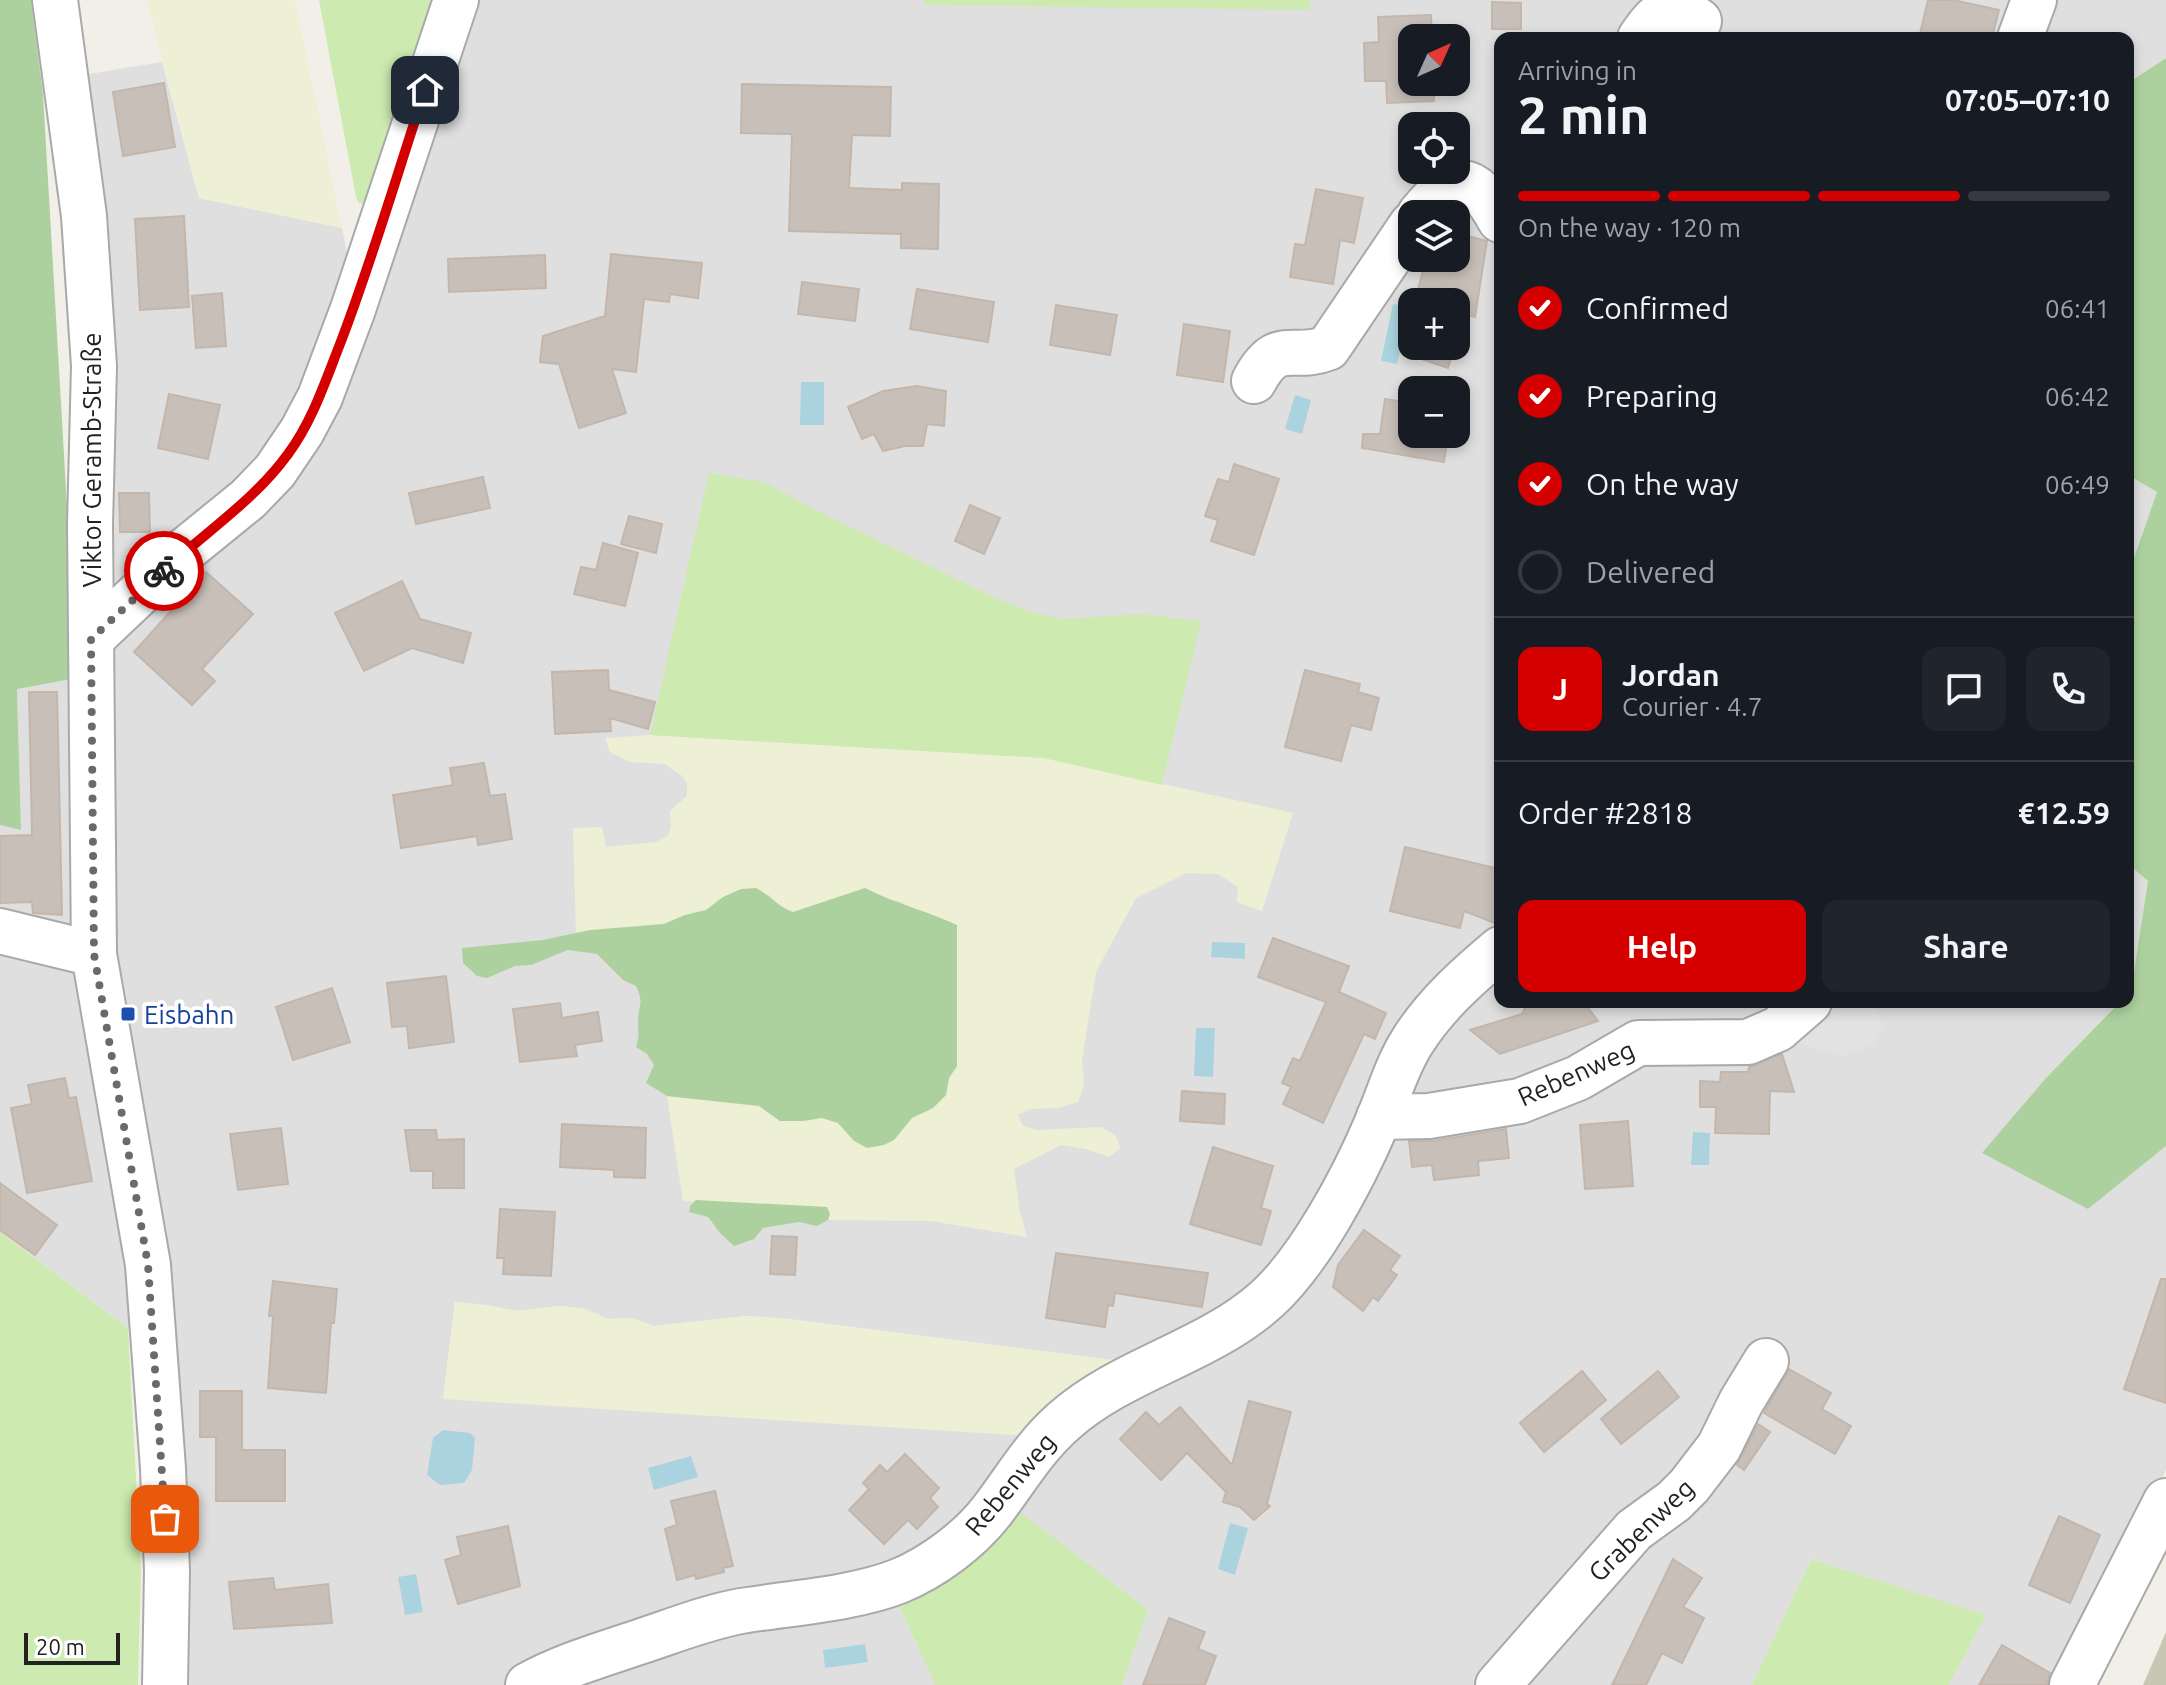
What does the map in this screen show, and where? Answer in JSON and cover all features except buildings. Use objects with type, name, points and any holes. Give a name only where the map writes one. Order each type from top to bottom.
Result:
[{"type":"street","name":"Viktor Geramb-Straße","points":[[55,0],[84,216],[94,366],[90,525],[94,954],[148,1265],[163,1468],[167,1571],[165,1685]]},
{"type":"street","points":[[91,639],[184,551],[248,499],[275,471],[302,431],[320,397],[353,309],[456,0]]},
{"type":"street","points":[[2022,32],[2034,0]]},
{"type":"street","points":[[1644,32],[1663,12],[1675,8],[1687,11],[1700,20]]},
{"type":"street","points":[[1433,200],[1443,190],[1467,183],[1477,187],[1494,209]]},
{"type":"street","points":[[1254,381],[1263,363],[1275,354],[1294,351],[1316,353],[1328,348],[1398,245]]},
{"type":"street","points":[[0,931],[94,954]]},
{"type":"street","name":"Rebenweg","points":[[528,1685],[569,1665],[736,1612],[880,1588],[904,1579],[939,1558],[989,1515],[1044,1440],[1066,1419],[1101,1394],[1239,1322],[1286,1281],[1313,1243],[1379,1117],[1410,1045],[1430,1016],[1457,986],[1494,954]]},
{"type":"street","name":"Rebenweg","points":[[1379,1117],[1429,1116],[1520,1101],[1578,1078],[1638,1043],[1748,1042],[1778,1029],[1802,1008]]},
{"type":"street","name":"Grabenweg","points":[[1498,1685],[1634,1530],[1689,1486],[1719,1447],[1766,1361]]},
{"type":"street","points":[[2072,1685],[2166,1501]]},
{"type":"shaded area","points":[[147,0],[295,0],[342,228],[199,198]]},
{"type":"shaded area","points":[[456,0],[2166,0],[2166,58],[2134,79],[2134,32],[1494,32],[1494,1008],[2114,1008],[2046,1078],[2088,1208],[2166,1146],[2166,1469],[2142,1526],[2056,1685],[1949,1685],[1985,1615],[1811,1559],[1752,1685],[1122,1685],[1148,1610],[899,1606],[935,1685],[165,1685],[155,1348],[0,1232],[0,825],[21,829],[17,688],[77,678],[93,680],[65,78],[162,62],[199,198],[342,228],[351,274]],"holes":[[[455,1302],[517,1311],[560,1306],[585,1309],[608,1319],[632,1318],[654,1326],[747,1316],[790,1319],[443,1399]]]},
{"type":"shaded area","points":[[2134,479],[2157,492],[2134,558]]},
{"type":"shaded area","points":[[650,735],[1044,758],[1293,813],[1262,911],[1237,902],[1238,887],[1218,874],[1187,873],[1136,898],[1096,972],[1082,1060],[1084,1085],[1078,1102],[1058,1108],[1031,1109],[1018,1115],[1023,1126],[1037,1130],[1101,1127],[1116,1136],[1120,1148],[1109,1157],[1061,1145],[1014,1169],[1027,1237],[931,1221],[828,1220],[830,1214],[826,1207],[683,1201],[667,1096],[759,1106],[780,1121],[822,1118],[838,1123],[854,1141],[894,1140],[912,1118],[933,1108],[946,1095],[949,1078],[957,1066],[903,902],[885,899],[865,889],[793,912],[781,908],[768,894],[723,897],[706,910],[664,924],[576,933],[573,828],[602,827],[606,847],[656,842],[668,836],[670,811],[687,796],[687,783],[681,775],[665,764],[630,762],[610,752],[605,738]]},
{"type":"shaded area","points":[[2134,869],[2148,881],[2134,972]]},
{"type":"shaded area","points":[[1814,1008],[1876,1008],[1883,1025],[1874,1044],[1843,1056],[1782,1039]]},
{"type":"shaded area","points":[[455,1302],[517,1311],[560,1306],[585,1309],[608,1319],[632,1318],[654,1326],[747,1316],[790,1319],[1130,1362],[1029,1436],[443,1399]]},
{"type":"shaded area","points":[[2166,1632],[2166,1685],[2143,1685]]},
{"type":"green space","points":[[0,0],[31,0],[43,94],[77,678],[17,689],[21,830],[0,825]]},
{"type":"green space","points":[[319,0],[439,0],[367,205],[359,203],[356,197]]},
{"type":"green space","points":[[924,0],[1310,0],[1310,10],[924,5]]},
{"type":"green space","points":[[2166,58],[2166,1146],[2088,1209],[1982,1153],[2046,1078],[2114,1008],[2134,1008],[2134,972],[2148,881],[2134,869],[2134,558],[2157,492],[2134,479],[2134,79]]},
{"type":"green space","points":[[709,473],[764,482],[993,597],[1032,612],[1061,619],[1140,614],[1201,621],[1162,785],[1044,758],[650,735]]},
{"type":"green space","points":[[756,888],[793,912],[865,888],[957,925],[957,1066],[949,1078],[946,1095],[933,1108],[912,1118],[894,1140],[867,1148],[854,1141],[838,1123],[822,1118],[780,1121],[759,1106],[667,1096],[646,1083],[654,1065],[647,1054],[636,1047],[640,997],[636,986],[623,980],[597,954],[568,950],[487,978],[477,976],[463,963],[462,948],[543,940],[590,930],[664,924],[706,910],[723,897],[741,889]]},
{"type":"green space","points":[[696,1200],[827,1207],[830,1214],[828,1220],[817,1226],[799,1222],[763,1228],[754,1239],[734,1246],[708,1217],[689,1212]]},
{"type":"green space","points":[[0,1232],[128,1328],[141,1571],[138,1685],[0,1685]]},
{"type":"green space","points":[[1015,1508],[1148,1610],[1122,1685],[935,1685],[899,1606],[902,1597]]},
{"type":"green space","points":[[1811,1559],[1986,1615],[1949,1685],[1752,1685]]},
{"type":"water","points":[[1393,304],[1398,305],[1397,364],[1381,361]]},
{"type":"water","points":[[801,382],[824,382],[824,425],[800,425]]},
{"type":"water","points":[[1295,395],[1311,400],[1302,434],[1285,429]]},
{"type":"water","points":[[1212,942],[1245,943],[1245,959],[1211,957]]},
{"type":"water","points":[[1196,1028],[1215,1028],[1213,1077],[1194,1076]]},
{"type":"water","points":[[1693,1132],[1710,1133],[1709,1165],[1691,1165]]},
{"type":"water","points":[[443,1430],[470,1433],[475,1438],[472,1470],[464,1483],[440,1485],[427,1475],[433,1438]]},
{"type":"water","points":[[691,1456],[698,1477],[654,1490],[648,1468]]},
{"type":"water","points":[[1230,1523],[1248,1528],[1235,1575],[1218,1569]]},
{"type":"water","points":[[416,1574],[423,1612],[405,1615],[398,1577]]},
{"type":"water","points":[[865,1644],[868,1662],[825,1668],[823,1650]]},
{"type":"way so far","points":[[164,571],[91,639],[94,954],[148,1265],[165,1519]]},
{"type":"place","name":"Eisbahn","points":[[128,1014]]},
{"type":"route","points":[[164,571],[248,499],[275,471],[302,431],[320,397],[353,309],[425,90]]}]
